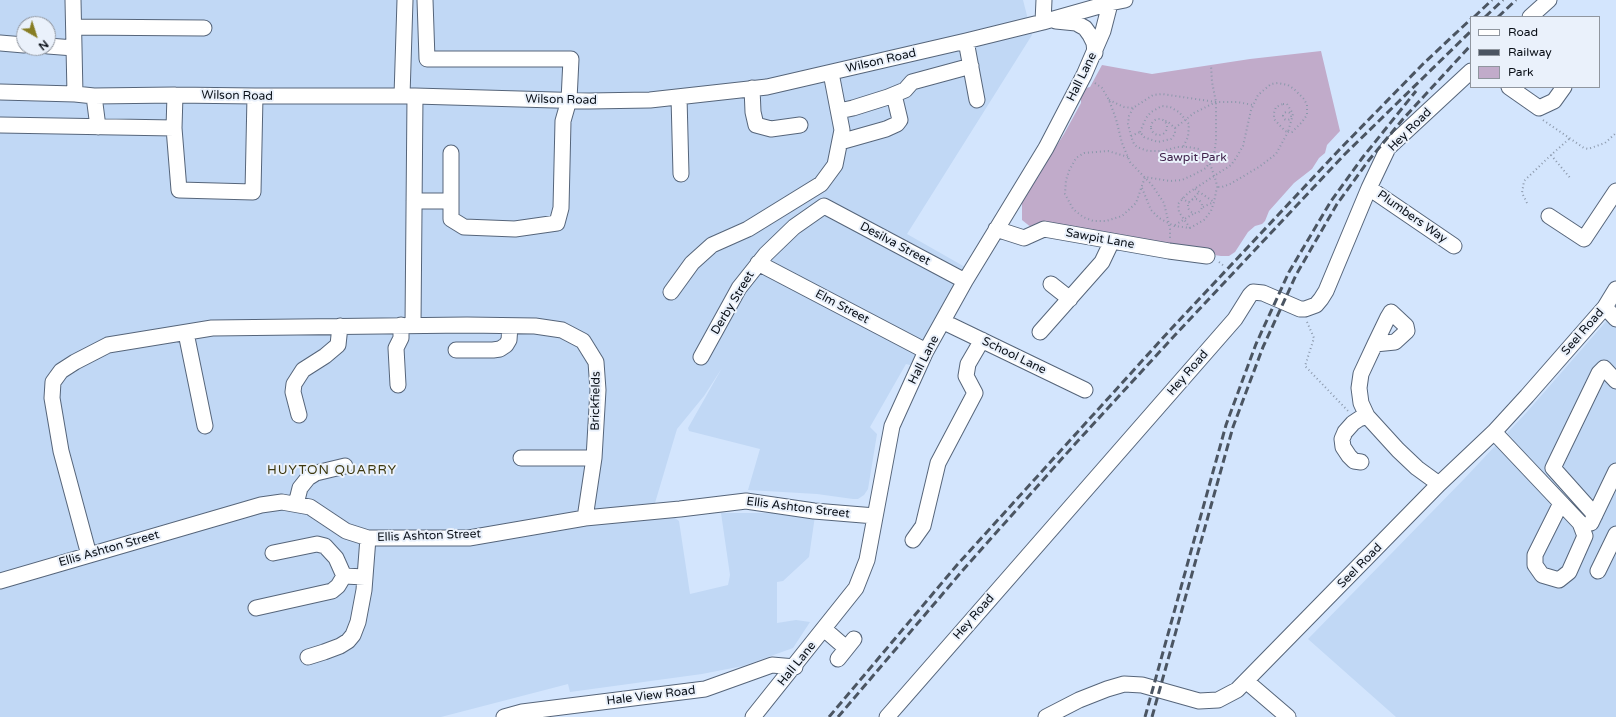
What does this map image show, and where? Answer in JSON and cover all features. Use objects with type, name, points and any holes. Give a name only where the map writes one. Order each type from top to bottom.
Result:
[{"type":"street","points":[[74,0],[76,94]]},
{"type":"street","points":[[398,385],[396,348],[407,325],[414,201],[408,96],[405,0]]},
{"type":"street","points":[[426,0],[427,59],[571,58],[569,100],[563,121],[561,208],[557,223],[515,228],[464,227],[451,219],[451,153]]},
{"type":"street","points":[[1044,0],[1046,22],[1066,21],[1076,23],[1085,28],[1094,43],[1095,53]]},
{"type":"street","name":"Wilson Road","points":[[0,92],[76,94],[94,96],[408,96],[569,100],[650,100],[752,88],[831,73],[1046,22],[1111,1],[1125,0]]},
{"type":"street","points":[[1531,16],[1549,0]]},
{"type":"street","name":"Hall Lane","points":[[754,717],[856,588],[867,560],[892,426],[926,351],[944,322],[965,281],[1046,148],[1084,75],[1095,53],[1111,1]]},
{"type":"street","points":[[74,27],[204,28]]},
{"type":"street","points":[[966,41],[977,100]]},
{"type":"street","points":[[0,43],[16,44]]},
{"type":"street","points":[[56,47],[74,48]]},
{"type":"street","points":[[839,111],[888,97],[905,90],[912,82],[971,66]]},
{"type":"street","name":"Hey Road","points":[[887,717],[1235,319],[1253,292],[1263,293],[1300,309],[1305,309],[1316,305],[1326,291],[1369,188],[1388,148],[1470,72]]},
{"type":"street","points":[[671,292],[692,263],[712,246],[748,229],[821,184],[835,165],[842,130],[831,73]]},
{"type":"street","points":[[752,88],[753,112],[756,125],[771,128],[800,125]]},
{"type":"street","points":[[1510,88],[1539,108],[1554,101],[1563,88]]},
{"type":"street","points":[[175,95],[174,128],[179,190],[253,192],[255,96]]},
{"type":"street","points":[[94,96],[98,127]]},
{"type":"street","points":[[679,97],[681,174]]},
{"type":"street","points":[[840,142],[886,129],[897,124],[900,120],[895,99],[888,97]]},
{"type":"street","points":[[0,125],[174,128]]},
{"type":"street","name":"Plumbers Way","points":[[1369,188],[1454,246]]},
{"type":"street","points":[[1549,216],[1584,239],[1616,191]]},
{"type":"street","points":[[414,201],[450,201]]},
{"type":"street","name":"Derby Street","points":[[701,357],[739,288],[758,263],[794,227],[824,206]]},
{"type":"street","name":"Desilva Street","points":[[824,206],[965,281]]},
{"type":"street","name":"Sawpit Lane","points":[[996,229],[1024,238],[1044,229],[1169,251],[1208,256]]},
{"type":"street","points":[[1040,332],[1102,262],[1112,241]]},
{"type":"street","name":"Elm Street","points":[[758,263],[926,351]]},
{"type":"street","points":[[1051,284],[1070,299]]},
{"type":"street","name":"Seel Road","points":[[1046,717],[1107,688],[1124,684],[1142,685],[1191,700],[1210,701],[1229,696],[1246,681],[1439,484],[1494,432],[1605,307],[1616,289]]},
{"type":"street","points":[[1605,307],[1616,319]]},
{"type":"street","points":[[1375,344],[1395,342],[1407,331],[1406,326],[1395,314],[1391,312],[1388,317],[1375,344],[1361,374],[1359,388],[1362,418],[1417,468],[1439,484]]},
{"type":"street","name":"School Lane","points":[[944,322],[1085,390]]},
{"type":"street","name":"Brickfields","points":[[89,555],[62,451],[52,398],[53,382],[61,371],[108,345],[212,328],[407,325],[535,326],[562,330],[583,341],[596,362],[598,390],[594,458],[585,518]]},
{"type":"street","points":[[299,416],[293,392],[294,384],[303,370],[325,356],[338,345],[340,326]]},
{"type":"street","points":[[456,350],[500,349],[509,340],[510,326]]},
{"type":"street","points":[[186,333],[205,426]]},
{"type":"street","points":[[913,540],[923,526],[938,463],[975,393],[966,376],[968,364],[982,340]]},
{"type":"street","points":[[1595,515],[1553,468],[1599,373],[1604,368],[1616,381]]},
{"type":"street","points":[[1361,462],[1354,461],[1349,456],[1343,446],[1342,439],[1345,432],[1362,418]]},
{"type":"street","points":[[1494,432],[1580,522],[1585,536]]},
{"type":"street","points":[[521,458],[594,458]]},
{"type":"street","points":[[296,504],[300,488],[308,478],[316,473],[345,466]]},
{"type":"street","points":[[1561,503],[1535,555],[1535,564],[1542,575],[1560,580],[1570,572],[1585,536],[1616,471]]},
{"type":"street","name":"Ellis Ashton Street","points":[[0,581],[261,505],[282,502],[310,507],[346,530],[368,538],[469,538],[585,518],[746,501],[814,511],[875,516]]},
{"type":"street","points":[[1598,571],[1616,534]]},
{"type":"street","points":[[308,657],[340,646],[348,642],[353,635],[358,622],[365,577],[368,538]]},
{"type":"street","points":[[273,553],[317,544],[325,546],[336,558],[344,576]]},
{"type":"street","points":[[344,576],[365,577]]},
{"type":"street","points":[[256,608],[332,590],[338,586],[344,576]]},
{"type":"street","points":[[824,629],[846,649]]},
{"type":"street","name":"Hale View Road","points":[[504,717],[522,712],[705,689],[772,665],[795,667]]},
{"type":"street","points":[[1246,681],[1288,717]]},
{"type":"path","points":[[1144,177],[1170,181],[1182,180],[1200,172],[1210,163],[1214,155],[1216,141],[1216,102],[1212,82],[1211,65]]},
{"type":"path","points":[[1084,75],[1102,88],[1109,100],[1116,119],[1122,143],[1130,162],[1144,177],[1164,203],[1168,223],[1170,244],[1169,251]]},
{"type":"path","points":[[1190,228],[1183,220],[1179,212],[1178,204],[1182,198],[1231,165],[1243,146],[1253,105],[1258,94],[1271,84],[1278,82],[1284,83],[1294,89],[1304,99],[1307,105],[1307,115],[1302,122],[1292,132],[1288,132],[1285,132],[1274,119],[1276,107],[1287,104],[1290,108],[1292,116],[1288,132],[1276,154],[1230,184],[1217,187]]},
{"type":"path","points":[[1142,187],[1151,210],[1159,218],[1174,226],[1190,228],[1204,220],[1211,211],[1217,187],[1208,158],[1199,149],[1183,147],[1162,151],[1141,149],[1137,147],[1131,136],[1128,124],[1129,116],[1133,108],[1153,95],[1162,94],[1216,102],[1238,102],[1253,105]]},
{"type":"path","points":[[1109,100],[1124,107],[1133,108]]},
{"type":"path","points":[[1175,128],[1199,109],[1216,102]]},
{"type":"path","points":[[1131,136],[1140,132],[1146,118],[1155,108],[1162,106],[1170,107],[1179,112],[1189,124],[1188,137],[1183,147]]},
{"type":"path","points":[[1539,108],[1543,121],[1584,148],[1588,149],[1605,143],[1616,133]]},
{"type":"path","points":[[1285,112],[1289,112],[1292,116],[1289,120],[1285,120],[1283,114],[1285,112]]},
{"type":"path","points":[[1140,132],[1144,137],[1152,140],[1164,141],[1171,139],[1175,134],[1175,128],[1167,121],[1159,119],[1153,122],[1151,129],[1154,133],[1160,135],[1167,128],[1165,121]]},
{"type":"path","points":[[1527,203],[1522,193],[1524,181],[1570,139]]},
{"type":"path","points":[[1128,158],[1108,151],[1084,153],[1076,158],[1066,180],[1065,194],[1073,209],[1083,217],[1092,221],[1106,221],[1122,216],[1136,203],[1144,177]]},
{"type":"path","points":[[1551,155],[1571,179]]},
{"type":"path","points":[[1195,189],[1214,202]]},
{"type":"path","points":[[1194,214],[1189,210],[1189,203],[1199,192]]},
{"type":"path","points":[[1182,198],[1189,203]]},
{"type":"path","points":[[1192,200],[1199,201],[1202,208]]},
{"type":"path","points":[[1174,226],[1214,202]]},
{"type":"path","points":[[1305,309],[1306,317],[1314,338],[1305,366],[1362,418]]},
{"type":"shaded area","points":[[0,0],[1023,0],[1032,35],[907,234],[965,267],[910,365],[906,364],[870,427],[877,434],[868,489],[864,495],[858,499],[853,499],[817,494],[748,490],[760,449],[689,431],[688,428],[722,368],[704,396],[677,429],[655,503],[679,521],[690,594],[728,585],[730,575],[721,513],[772,513],[815,516],[809,557],[783,581],[777,582],[777,623],[796,620],[810,622],[793,648],[743,666],[702,674],[570,692],[568,684],[441,717],[0,717]]},
{"type":"shaded area","points":[[1616,310],[1616,717],[1396,717],[1308,639],[1526,413]]},
{"type":"green space","name":"Sawpit Park","points":[[1321,51],[1340,131],[1327,145],[1325,153],[1319,158],[1312,169],[1294,183],[1269,211],[1265,221],[1262,224],[1255,226],[1248,232],[1235,252],[1229,256],[1032,228],[1022,220],[1022,200],[1064,134],[1081,103],[1082,89],[1090,87],[1102,65],[1152,74],[1250,59]]},
{"type":"railway","points":[[1475,16],[1492,0]]},
{"type":"railway","points":[[1486,16],[1503,0]]},
{"type":"railway","points":[[1499,16],[1516,0]]},
{"type":"railway","points":[[829,717],[957,565],[1171,329],[1340,149],[1423,64],[1470,20]]},
{"type":"railway","points":[[838,717],[963,570],[1075,444],[1176,334],[1345,154],[1470,32]]},
{"type":"railway","points":[[1152,717],[1233,427],[1263,347],[1296,275],[1337,204],[1369,160],[1403,119],[1470,46]]},
{"type":"railway","points":[[1145,717],[1226,425],[1256,344],[1289,272],[1331,201],[1363,157],[1416,91]]},
{"type":"district","name":"HUYTON QUARRY","points":[[332,471]]}]
